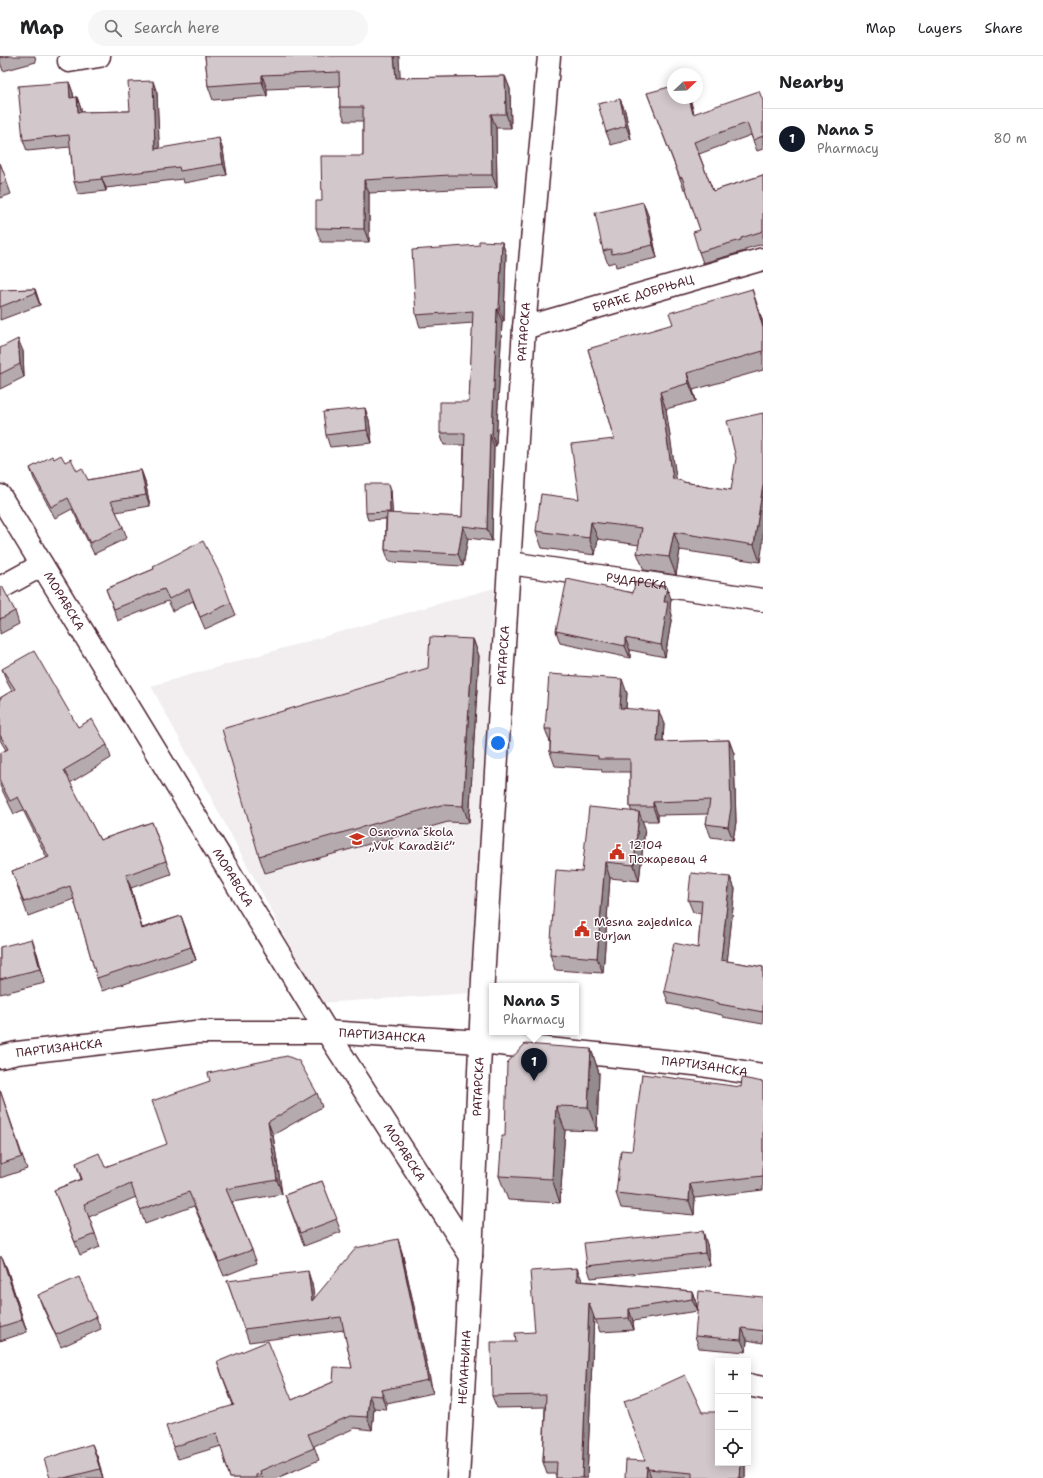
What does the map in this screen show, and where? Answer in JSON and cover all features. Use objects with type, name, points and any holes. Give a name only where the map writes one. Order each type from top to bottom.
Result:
[{"type":"street","points":[[69,61],[99,56]]},
{"type":"street","name":"РАТАРСКА","points":[[471,1256],[480,1042],[524,328],[549,56]]},
{"type":"street","name":"БРАЋЕ ДОБРЊАЦ","points":[[524,328],[763,259]]},
{"type":"street","name":"МОРАВСКА","points":[[0,496],[326,1032],[471,1256]]},
{"type":"street","name":"РУДАРСКА","points":[[510,563],[763,600]]},
{"type":"street","points":[[0,588],[42,565]]},
{"type":"street","name":"ПАРТИЗАНСКА","points":[[0,1057],[17,1053],[196,1032],[326,1032],[480,1042],[694,1064],[763,1075]]},
{"type":"street","name":"НЕМАЊИНА","points":[[458,1478],[471,1256]]},
{"type":"street","points":[[751,1386],[763,1388]]},
{"type":"shaded area","name":"Osnovna škola „Vuk Karadžić”","points":[[494,588],[473,993],[321,1003],[151,686]]},
{"type":"building","points":[[205,56],[394,56],[396,78],[505,76],[506,114],[491,114],[492,175],[450,175],[364,180],[364,229],[316,228],[316,201],[322,201],[321,156],[363,156],[363,107],[340,107],[339,72],[262,75],[262,82],[208,86]]},
{"type":"building","points":[[153,81],[155,149],[219,138],[223,164],[180,171],[179,167],[74,182],[69,135],[23,140],[18,86],[69,82],[70,98],[77,97],[78,112],[130,111],[128,82]]},
{"type":"building","points":[[667,88],[667,104],[690,104],[693,114],[759,91],[763,101],[763,136],[753,140],[747,123],[694,142],[713,191],[763,175],[763,231],[741,238],[741,240],[699,252],[693,232],[700,230],[682,177],[680,178],[647,93]]},
{"type":"building","points":[[620,99],[626,126],[606,132],[598,104]]},
{"type":"building","points":[[0,163],[7,181],[0,184]]},
{"type":"building","points":[[643,202],[653,245],[612,254],[611,249],[603,251],[595,213]]},
{"type":"building","points":[[479,241],[502,242],[499,309],[497,309],[492,434],[490,434],[487,529],[463,526],[458,554],[385,550],[387,513],[462,517],[465,433],[440,433],[440,402],[469,402],[473,311],[416,315],[412,250],[479,245]]},
{"type":"building","points":[[35,289],[35,293],[0,307],[0,290]]},
{"type":"building","points":[[752,289],[763,328],[763,351],[687,373],[689,383],[660,392],[673,479],[683,482],[731,490],[736,458],[727,421],[763,413],[763,485],[754,545],[674,532],[669,557],[637,553],[642,528],[591,522],[589,538],[536,531],[541,494],[579,499],[571,444],[614,439],[588,349],[673,324],[669,313]]},
{"type":"building","points":[[18,339],[20,364],[0,374],[0,348]]},
{"type":"building","points":[[365,408],[367,430],[326,435],[323,412]]},
{"type":"building","points":[[61,455],[65,462],[71,459],[77,471],[82,468],[88,480],[141,470],[146,495],[111,501],[123,527],[90,543],[68,498],[51,507],[30,468],[52,456],[54,459]]},
{"type":"building","points":[[365,484],[389,484],[390,512],[366,513]]},
{"type":"building","points":[[203,541],[221,576],[231,603],[200,617],[189,589],[169,599],[164,589],[114,609],[106,589],[154,569],[153,566]]},
{"type":"building","points":[[567,579],[633,593],[635,582],[667,587],[664,602],[668,602],[661,645],[625,638],[625,646],[556,631]]},
{"type":"building","points":[[2,586],[15,611],[0,619],[0,587]]},
{"type":"building","points":[[430,637],[473,639],[463,806],[441,805],[259,856],[222,729],[428,668]]},
{"type":"building","points":[[34,651],[78,727],[92,719],[107,745],[64,770],[100,840],[152,822],[166,861],[126,875],[142,929],[181,916],[191,947],[97,978],[70,886],[24,902],[12,871],[49,857],[18,797],[10,801],[0,782],[0,753],[8,749],[0,735],[0,698],[15,689],[2,669]]},
{"type":"building","points":[[549,674],[622,679],[620,708],[659,711],[657,742],[729,740],[731,808],[728,827],[706,824],[710,800],[653,802],[653,807],[630,807],[630,759],[598,759],[598,756],[550,752],[551,729],[545,729]]},
{"type":"building","points":[[589,807],[639,812],[634,865],[605,862],[597,958],[550,954],[556,870],[582,872]]},
{"type":"building","points":[[691,873],[730,877],[721,960],[763,967],[763,1012],[719,1004],[664,991],[674,943],[698,948],[702,901],[688,900]]},
{"type":"building","points":[[32,939],[40,969],[0,979],[0,947]]},
{"type":"building","points":[[525,1044],[591,1049],[588,1107],[556,1106],[552,1179],[499,1176],[502,1136],[505,1136],[507,1063]]},
{"type":"building","points":[[287,1056],[299,1061],[317,1093],[268,1122],[277,1180],[226,1189],[252,1250],[219,1262],[189,1192],[140,1210],[131,1184],[84,1204],[95,1234],[75,1242],[54,1190],[82,1179],[76,1163],[99,1153],[105,1167],[167,1144],[152,1101],[210,1081],[208,1073]]},
{"type":"building","points":[[642,1074],[741,1087],[742,1078],[763,1082],[763,1176],[690,1184],[689,1201],[616,1193],[621,1150],[632,1151]]},
{"type":"building","points":[[0,1090],[22,1157],[0,1164]]},
{"type":"building","points":[[322,1181],[337,1219],[300,1233],[285,1195]]},
{"type":"building","points":[[703,1231],[705,1253],[587,1266],[584,1243]]},
{"type":"building","points":[[398,1239],[428,1380],[382,1390],[382,1396],[369,1395],[367,1417],[350,1416],[308,1434],[314,1448],[260,1471],[261,1474],[256,1475],[256,1478],[230,1478],[217,1433],[173,1447],[166,1426],[234,1405],[217,1362],[268,1341],[292,1400],[333,1382],[334,1367],[352,1368],[341,1317],[244,1329],[227,1281],[308,1271],[312,1301],[356,1248]]},
{"type":"building","points":[[0,1257],[2,1257],[22,1320],[0,1327]]},
{"type":"building","points":[[577,1268],[577,1281],[692,1291],[692,1299],[629,1309],[629,1318],[595,1320],[589,1303],[582,1478],[556,1478],[557,1462],[543,1462],[546,1395],[492,1396],[491,1342],[516,1342],[515,1333],[535,1332],[530,1271]]},
{"type":"building","points":[[79,1277],[96,1317],[56,1335],[38,1295]]},
{"type":"building","points":[[699,1291],[763,1297],[763,1331],[742,1328],[741,1340],[695,1336]]},
{"type":"building","points":[[685,1375],[702,1412],[715,1412],[715,1466],[741,1466],[740,1478],[692,1478],[692,1473],[648,1469],[647,1466],[646,1478],[625,1478],[626,1460],[645,1461],[624,1401]]},
{"type":"building","points":[[92,1444],[100,1469],[64,1478],[50,1478],[44,1459]]},
{"type":"place","name":"Osnovna škola „Vuk Karadžić”","points":[[357,839]]},
{"type":"place","name":"12104 Пожаревац 4","points":[[617,852]]},
{"type":"place","name":"Mesna zajednica Burjan","points":[[582,929]]},
{"type":"place","name":"Nana 5","points":[[534,1081]]}]
